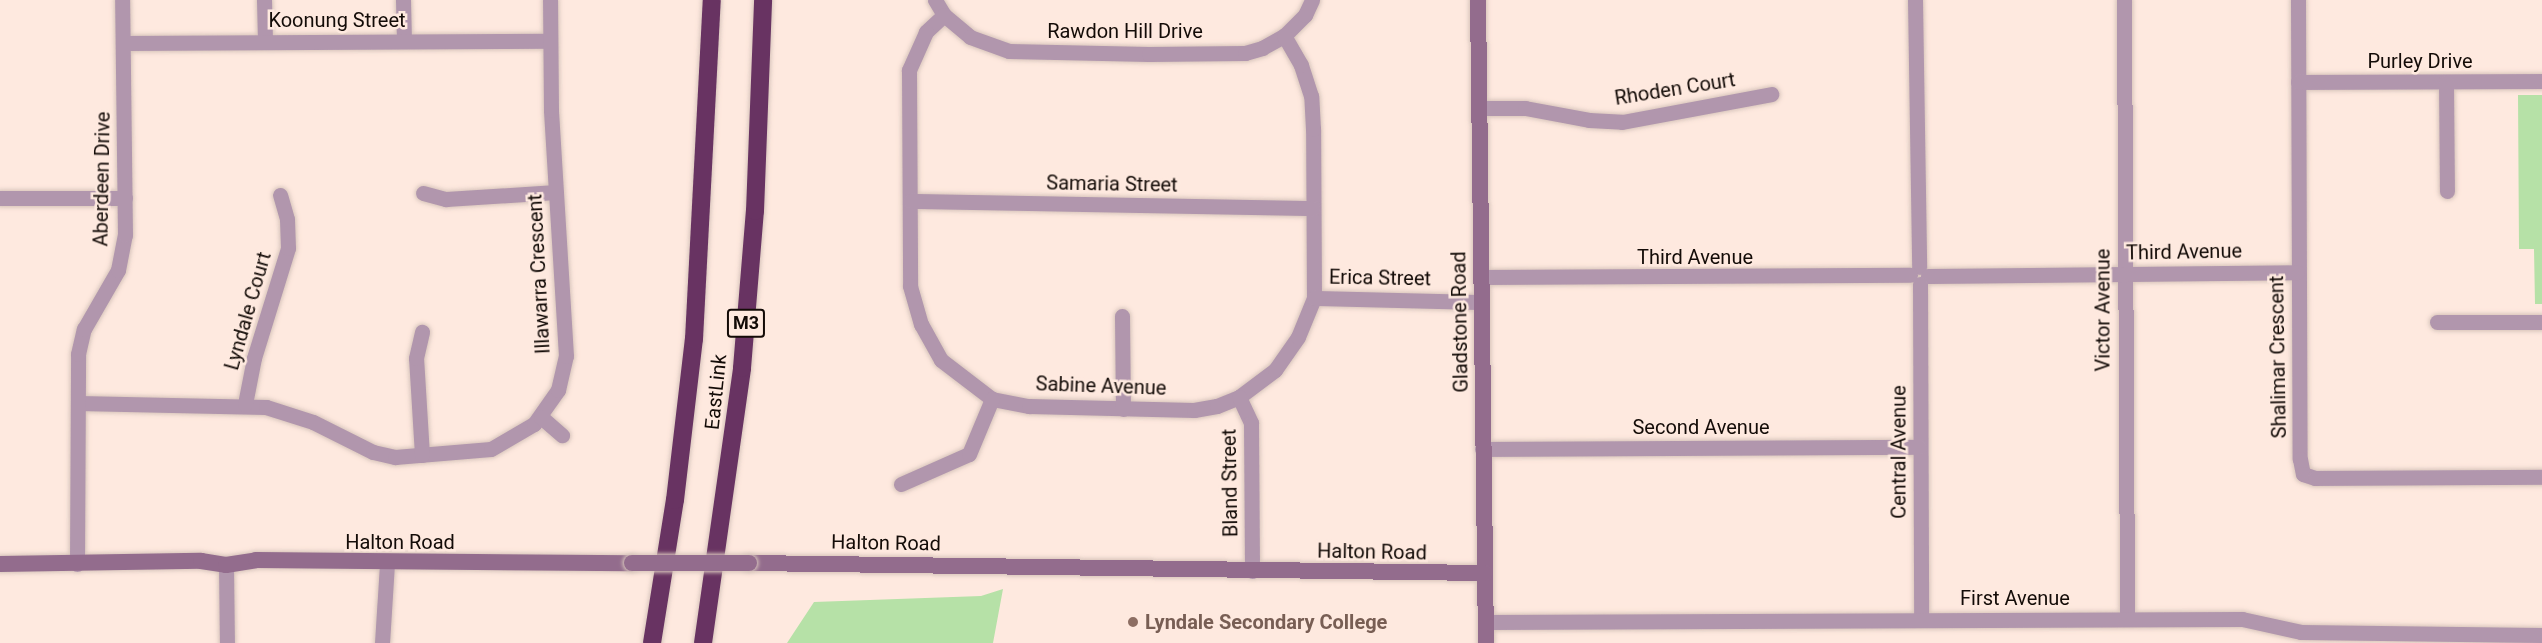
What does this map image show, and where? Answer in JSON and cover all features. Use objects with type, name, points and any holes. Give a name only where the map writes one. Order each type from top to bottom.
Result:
[{"type":"highway","name":"EastLink","points":[[652,643],[693,350],[712,0]]},
{"type":"highway","name":"EastLink","points":[[703,643],[730,474],[744,346],[764,0]]},
{"type":"main road","name":"Gladstone Road","points":[[1478,0],[1486,643]]},
{"type":"main road","name":"Halton Road","points":[[0,564],[179,564],[201,561],[226,570],[256,560],[287,563],[749,562],[1485,573]]},
{"type":"street","name":"Aberdeen Drive","points":[[77,564],[80,340],[122,260],[125,198],[122,0]]},
{"type":"street","points":[[264,0],[265,41]]},
{"type":"street","points":[[403,0],[404,40]]},
{"type":"street","name":"Illawarra Crescent","points":[[78,403],[245,404],[297,416],[373,452],[422,455],[491,449],[518,436],[541,417],[558,390],[566,356],[556,192],[550,0]]},
{"type":"street","name":"Rawdon Hill Drive","points":[[935,0],[944,15],[970,37],[1009,51],[1245,53],[1284,36],[1305,15],[1312,0]]},
{"type":"street","name":"Central Avenue","points":[[1915,0],[1922,619]]},
{"type":"street","name":"Victor Avenue","points":[[2124,0],[2127,619]]},
{"type":"street","name":"Shalimar Crescent","points":[[2298,0],[2297,272],[2300,459],[2303,474],[2315,478],[2542,477]]},
{"type":"street","name":"Sabine Avenue","points":[[944,15],[926,32],[909,70],[910,286],[921,324],[941,360],[992,399],[1029,406],[1205,409],[1239,397],[1275,370],[1298,338],[1314,298],[1311,96],[1301,65],[1284,36]]},
{"type":"street","name":"Koonung Street","points":[[123,43],[550,41]]},
{"type":"street","name":"Purley Drive","points":[[2298,82],[2542,81]]},
{"type":"street","points":[[2446,82],[2447,191]]},
{"type":"street","name":"Rhoden Court","points":[[1479,108],[1526,108],[1589,120],[1622,122],[1771,94]]},
{"type":"street","points":[[423,193],[446,198],[556,192]]},
{"type":"street","name":"Lyndale Court","points":[[245,404],[254,358],[288,248],[287,219],[280,195]]},
{"type":"street","points":[[0,198],[125,198]]},
{"type":"street","name":"Samaria Street","points":[[909,201],[1313,208]]},
{"type":"street","name":"Third Avenue","points":[[1480,277],[2297,272]]},
{"type":"street","name":"Erica Street","points":[[1314,298],[1481,302]]},
{"type":"street","points":[[1122,316],[1123,409]]},
{"type":"street","points":[[2437,322],[2542,322]]},
{"type":"street","points":[[422,332],[416,358],[422,455]]},
{"type":"street","name":"Bland Street","points":[[1239,397],[1251,423],[1252,571]]},
{"type":"street","points":[[901,484],[969,454],[992,399]]},
{"type":"street","points":[[541,417],[562,435]]},
{"type":"street","name":"Second Avenue","points":[[1482,449],[1919,447]]},
{"type":"street","points":[[382,643],[387,563]]},
{"type":"street","points":[[226,570],[227,643]]},
{"type":"street","name":"First Avenue","points":[[1486,622],[2242,619],[2301,638],[2542,635]]},
{"type":"green space","points":[[2518,95],[2542,95],[2542,304],[2535,304],[2534,249],[2519,249]]},
{"type":"green space","points":[[1003,589],[993,643],[787,643],[814,602],[981,596]]},
{"type":"place","name":"Lyndale Secondary College","points":[[1133,622]]}]
